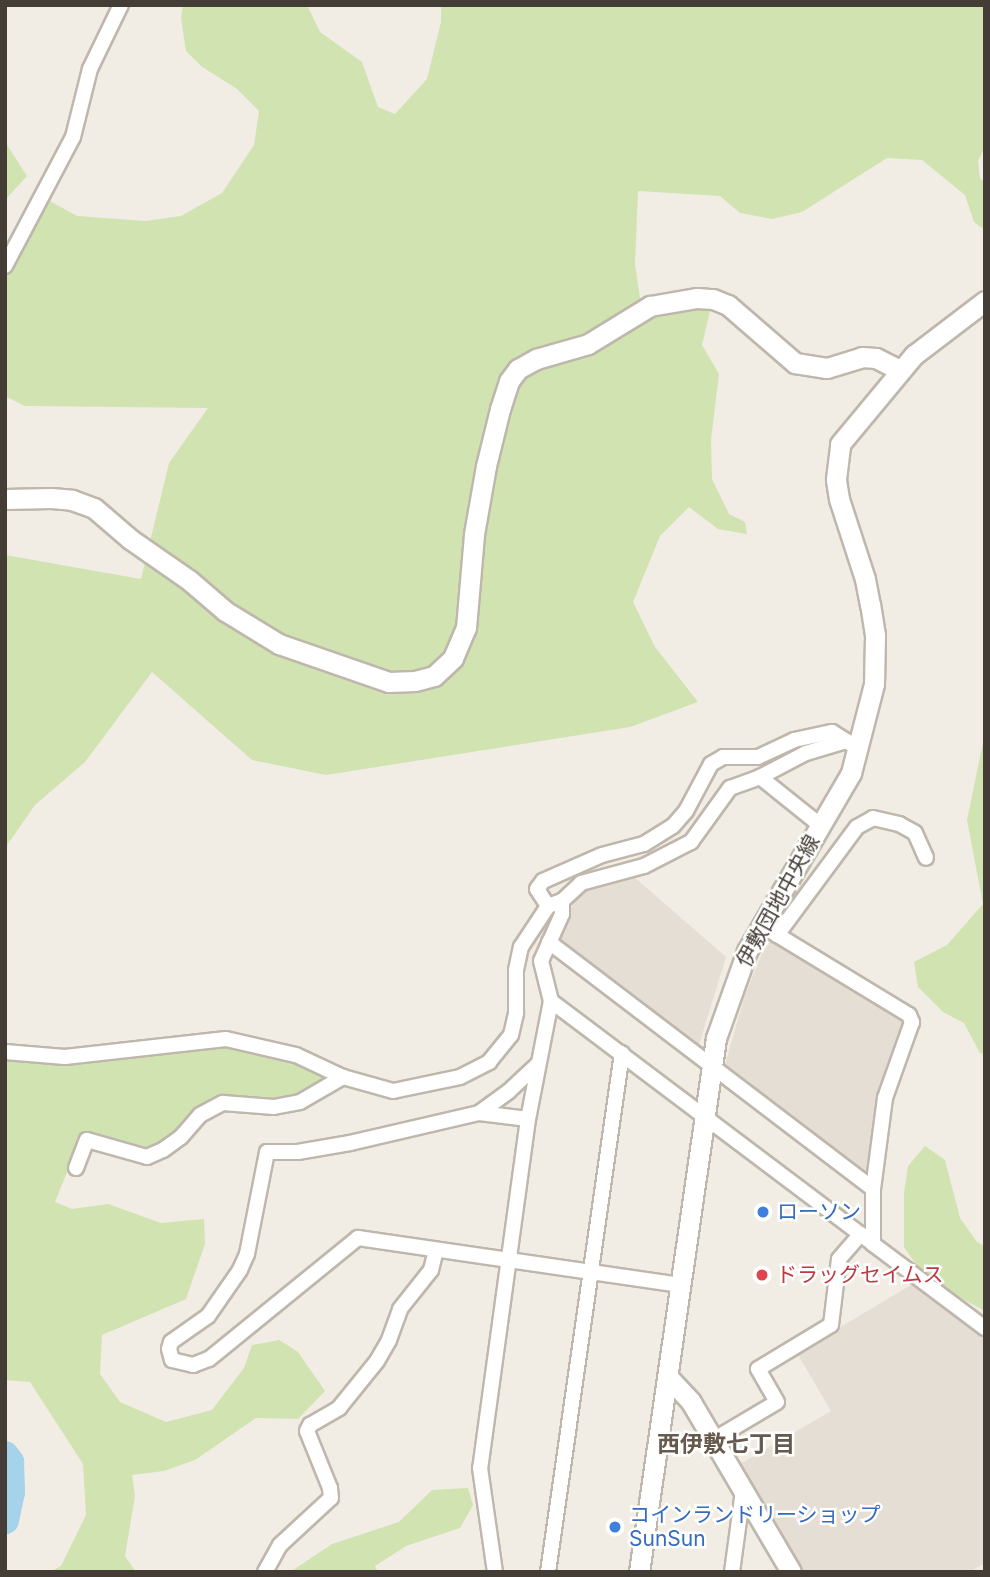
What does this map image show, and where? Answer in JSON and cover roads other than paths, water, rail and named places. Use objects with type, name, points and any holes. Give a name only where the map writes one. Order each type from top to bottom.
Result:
[{"type":"street","points":[[5,266],[73,137],[90,69],[121,5]]},
{"type":"street","points":[[5,499],[51,498],[94,508],[130,539],[189,580],[225,611],[279,644],[388,682],[415,681],[434,676],[446,667],[462,638],[474,534],[486,466],[500,408],[509,381],[518,369],[536,359],[588,344],[650,306],[697,298],[713,299],[728,306],[794,363],[827,368],[862,357],[876,358],[900,370]]},
{"type":"street","name":"伊敷団地中央線","points":[[639,1572],[716,1038],[732,987],[769,930],[820,825],[851,773],[853,745],[874,684],[875,635],[865,579],[839,499],[836,461],[840,444],[900,370],[928,343],[985,300]]},
{"type":"street","points":[[548,906],[537,888],[543,881],[602,855],[644,845],[673,826],[686,811],[710,764],[723,757],[758,757],[794,740],[832,732],[853,745]]},
{"type":"street","points":[[5,1052],[65,1057],[226,1039],[296,1055],[343,1077],[393,1091],[460,1077],[489,1062],[511,1035],[516,1013],[516,970],[521,947],[548,906],[562,901],[581,883],[644,866],[691,842],[730,788],[760,777],[806,753],[853,745]]},
{"type":"street","points":[[760,777],[820,825]]},
{"type":"street","points":[[873,1244],[873,1189],[885,1098],[912,1022],[909,1015],[769,930],[857,827],[873,818],[899,824],[915,833],[926,858]]},
{"type":"street","points":[[495,1572],[480,1468],[528,1119],[551,1001],[541,961],[562,914],[562,901]]},
{"type":"street","points":[[549,942],[873,1189]]},
{"type":"street","points":[[551,1001],[985,1328]]},
{"type":"street","points":[[548,1572],[588,1274],[622,1053]]},
{"type":"street","points":[[479,1113],[509,1091],[537,1065]]},
{"type":"street","points":[[76,1168],[87,1140],[147,1157],[163,1150],[181,1137],[200,1115],[223,1103],[274,1107],[300,1102],[343,1077]]},
{"type":"street","points":[[528,1119],[479,1113],[349,1143],[298,1152],[267,1152],[247,1254],[240,1270],[208,1316],[171,1342],[170,1356],[181,1364],[193,1365],[209,1359],[358,1238],[588,1274],[679,1285]]},
{"type":"street","points":[[713,1440],[777,1402],[758,1369],[831,1325],[839,1259],[861,1234]]},
{"type":"street","points":[[265,1572],[280,1545],[331,1498],[307,1431],[310,1425],[339,1408],[377,1361],[400,1309],[431,1270],[436,1250]]},
{"type":"street","points":[[667,1376],[691,1402],[791,1572]]},
{"type":"street","points":[[732,1572],[743,1491]]},
{"type":"waterway","points":[[5,1455],[10,1462],[11,1492],[5,1520]]},
{"type":"place","name":"ローソン","points":[[763,1212]]},
{"type":"place","name":"ドラッグセイムス","points":[[762,1275]]},
{"type":"place","name":"コインランドリーショップ SunSun","points":[[615,1527]]},
{"type":"district","name":"西伊敷七丁目","points":[[726,1444]]}]
